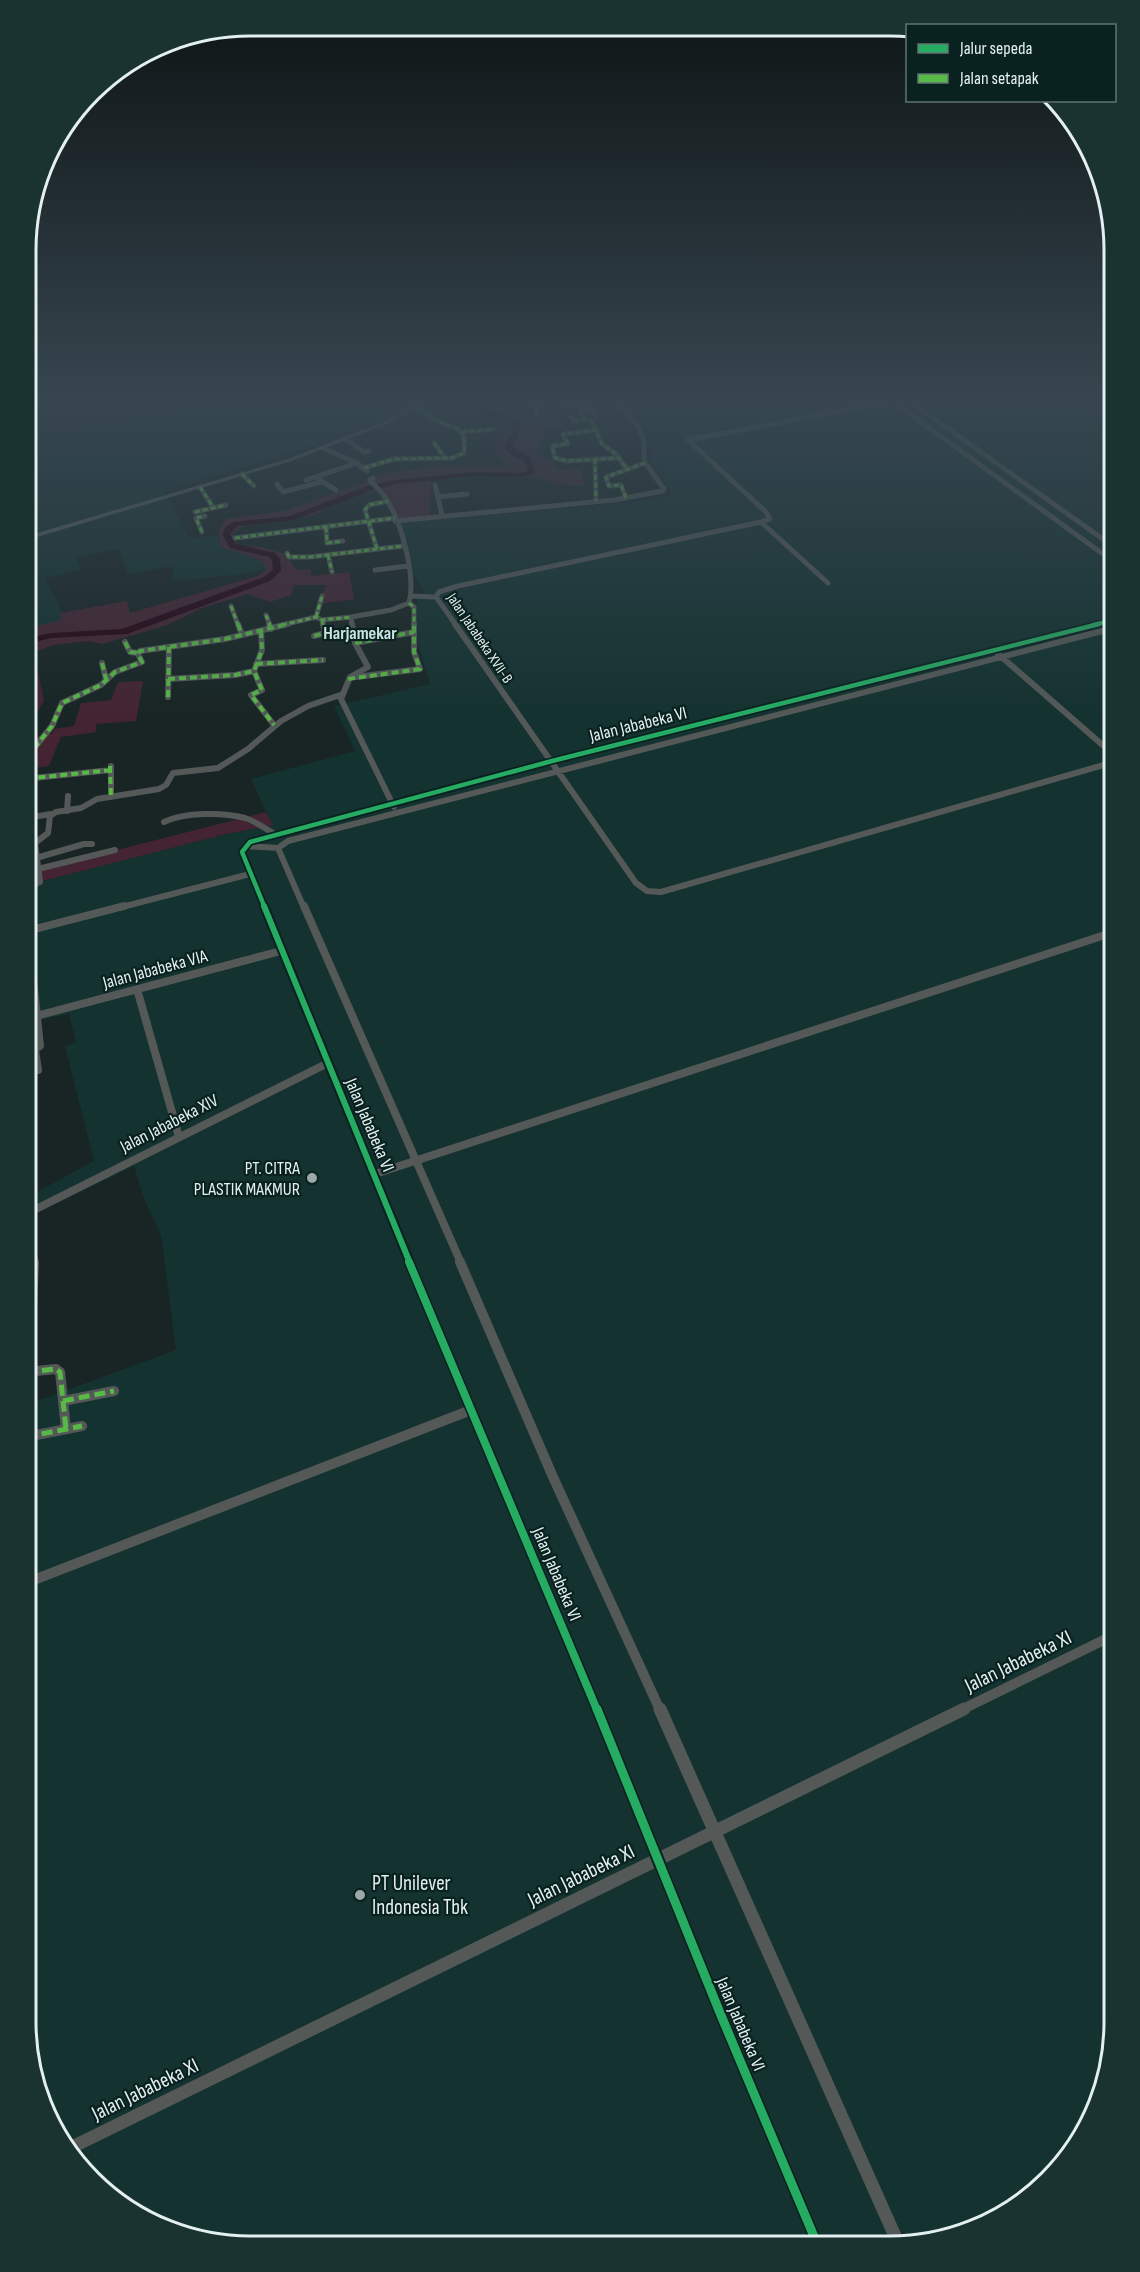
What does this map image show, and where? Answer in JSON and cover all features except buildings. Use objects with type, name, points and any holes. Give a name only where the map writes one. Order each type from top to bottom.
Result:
[{"type":"highway","points":[[36,531],[129,506]]},
{"type":"highway","points":[[36,535],[132,506]]},
{"type":"street","points":[[202,532],[196,518],[206,518],[198,511],[219,506]]},
{"type":"street","points":[[372,506],[366,508],[377,549]]},
{"type":"street","points":[[125,642],[130,652],[138,653],[142,650],[242,635],[319,618],[351,617],[391,610],[409,603],[412,596],[408,566],[390,506]]},
{"type":"street","points":[[440,506],[442,515]]},
{"type":"street","points":[[235,538],[520,506]]},
{"type":"street","points":[[759,506],[770,519],[761,522],[828,583]]},
{"type":"street","points":[[1037,506],[1104,555]]},
{"type":"street","points":[[1057,506],[1104,540]]},
{"type":"street","name":"Jalan Jababeka XVII-B","points":[[761,522],[458,586],[439,592],[436,597],[636,883],[643,888],[653,892],[684,885],[1104,765]]},
{"type":"street","points":[[326,527],[327,544],[343,542]]},
{"type":"street","points":[[340,534],[348,551]]},
{"type":"street","points":[[287,553],[290,557],[328,555],[403,546]]},
{"type":"street","points":[[328,555],[332,572]]},
{"type":"street","points":[[375,570],[408,566]]},
{"type":"street","points":[[314,636],[325,633],[319,618],[322,596]]},
{"type":"street","points":[[412,596],[436,597]]},
{"type":"street","points":[[348,679],[420,669],[414,655],[414,607],[409,603]]},
{"type":"street","points":[[231,606],[242,635]]},
{"type":"street","points":[[266,615],[271,629]]},
{"type":"street","points":[[348,679],[368,667],[355,642],[351,617]]},
{"type":"street","name":"Jalan Jababeka VI","points":[[814,2236],[663,1856],[471,1410],[379,1172],[328,1063],[242,854],[246,846],[274,834],[558,770],[1104,623]]},
{"type":"street","name":"Jalan Jababeka VI","points":[[895,2236],[553,1477],[278,848],[288,841],[552,761],[997,653],[1104,630]]},
{"type":"street","points":[[261,631],[262,646],[255,667],[262,690],[251,695],[274,725]]},
{"type":"street","points":[[355,642],[414,632]]},
{"type":"street","points":[[168,697],[169,647]]},
{"type":"street","points":[[36,743],[52,726],[63,703],[97,687],[115,672],[139,665],[142,662],[138,653]]},
{"type":"street","points":[[997,653],[1104,746]]},
{"type":"street","points":[[168,679],[232,675],[255,667],[323,660]]},
{"type":"street","points":[[102,663],[106,680]]},
{"type":"street","points":[[36,816],[111,797],[162,788],[171,774],[176,772],[218,768],[248,749],[274,725],[308,706],[343,694],[348,687],[348,679]]},
{"type":"street","points":[[343,694],[344,707],[394,808]]},
{"type":"street","points":[[36,778],[111,768],[111,797]]},
{"type":"street","points":[[67,810],[68,796]]},
{"type":"street","points":[[36,841],[48,832],[51,814]]},
{"type":"street","points":[[164,822],[174,816],[240,817],[274,834]]},
{"type":"street","points":[[36,884],[40,880],[36,858],[84,844],[92,844]]},
{"type":"street","points":[[246,846],[278,848]]},
{"type":"street","points":[[38,870],[116,850]]},
{"type":"street","points":[[36,929],[250,874]]},
{"type":"street","points":[[379,1172],[1104,935]]},
{"type":"street","name":"Jalan Jababeka VIA","points":[[36,1016],[281,951]]},
{"type":"street","points":[[136,989],[178,1137]]},
{"type":"street","points":[[36,1016],[40,1046],[36,1048]]},
{"type":"street","name":"Jalan Jababeka XIV","points":[[36,1209],[328,1063]]},
{"type":"street","points":[[36,1065],[38,1070]]},
{"type":"street","points":[[36,1373],[56,1369],[60,1372],[66,1429]]},
{"type":"street","points":[[63,1401],[114,1391]]},
{"type":"street","points":[[36,1578],[471,1410]]},
{"type":"street","points":[[36,1435],[82,1425]]},
{"type":"street","name":"Jalan Jababeka XI","points":[[75,2145],[1104,1640]]},
{"type":"shaded area","points":[[36,506],[172,506],[189,538],[218,536],[221,547],[261,560],[266,569],[234,575],[172,581],[173,566],[128,574],[119,549],[76,557],[81,570],[45,578],[59,604],[62,620],[36,627]]},
{"type":"shaded area","points":[[299,506],[327,506],[315,515],[244,525],[233,533],[234,540],[239,546],[261,547],[285,554],[297,570],[311,569],[311,576],[349,572],[354,599],[319,604],[326,585],[294,585],[291,595],[270,602],[248,594],[202,608],[167,625],[103,644],[87,641],[54,645],[36,651],[36,627],[61,620],[60,613],[127,601],[130,613],[258,576],[266,569],[261,560],[221,547],[219,539],[222,525],[227,519],[285,511]]},
{"type":"shaded area","points":[[390,506],[430,506],[430,519],[399,522]]},
{"type":"shaded area","points":[[593,506],[1104,506],[1104,2036],[1093,2091],[1082,2117],[1060,2152],[1031,2183],[1009,2200],[959,2225],[904,2236],[236,2236],[208,2232],[181,2225],[155,2214],[131,2200],[109,2183],[72,2141],[47,2091],[36,2036],[36,1401],[176,1350],[161,1235],[144,1199],[134,1166],[36,1213],[36,1193],[94,1161],[65,1046],[76,1042],[69,1014],[40,1020],[36,960],[36,883],[226,834],[272,825],[251,779],[355,751],[334,706],[430,684],[416,638],[417,597],[426,595],[414,575],[399,522]]},
{"type":"shaded area","points":[[36,662],[44,700],[36,716]]},
{"type":"shaded area","points":[[143,681],[136,721],[96,724],[96,732],[61,737],[49,766],[36,768],[36,736],[52,734],[54,729],[74,726],[81,703],[111,700],[118,682]]},
{"type":"shaded area","points":[[266,812],[273,825],[226,834],[36,883],[36,871]]},
{"type":"waterway","points":[[36,638],[63,634],[124,632],[267,579],[277,571],[276,559],[272,555],[233,546],[226,534],[229,528],[236,524],[291,518],[323,506]]},
{"type":"marked path","points":[[195,512],[221,506]]},
{"type":"marked path","points":[[368,506],[365,510],[377,549]]},
{"type":"marked path","points":[[202,532],[196,518],[205,516]]},
{"type":"marked path","points":[[235,538],[395,518]]},
{"type":"marked path","points":[[326,527],[327,543],[343,541]]},
{"type":"marked path","points":[[287,553],[289,557],[310,557],[403,546]]},
{"type":"marked path","points":[[328,555],[332,572]]},
{"type":"marked path","points":[[316,617],[322,596]]},
{"type":"marked path","points":[[348,679],[420,669],[414,652],[414,607],[409,603]]},
{"type":"marked path","points":[[231,606],[242,635]]},
{"type":"marked path","points":[[266,615],[271,629]]},
{"type":"marked path","points":[[36,745],[52,726],[62,703],[101,685],[115,672],[136,666],[142,662],[138,654],[140,651],[225,639],[316,617],[322,620],[351,617]]},
{"type":"marked path","points":[[314,636],[325,633],[322,620]]},
{"type":"marked path","points":[[261,631],[262,650],[254,671],[262,690],[251,695],[274,725]]},
{"type":"marked path","points":[[355,643],[414,632]]},
{"type":"marked path","points":[[125,642],[130,652],[138,653]]},
{"type":"marked path","points":[[168,697],[169,647]]},
{"type":"marked path","points":[[256,664],[323,660]]},
{"type":"marked path","points":[[102,663],[106,679]]},
{"type":"marked path","points":[[168,679],[235,675],[254,671]]},
{"type":"marked path","points":[[110,766],[111,797]]},
{"type":"marked path","points":[[36,778],[111,770]]},
{"type":"marked path","points":[[36,1371],[56,1369],[60,1372],[66,1429]]},
{"type":"marked path","points":[[63,1401],[114,1391]]},
{"type":"marked path","points":[[36,1435],[82,1426]]},
{"type":"cycle path","points":[[814,2236],[720,2013],[577,1660],[445,1349],[242,852],[250,842],[274,834],[552,761],[1104,623]]},
{"type":"place","name":"PT. CITRA PLASTIK MAKMUR","points":[[312,1178]]},
{"type":"place","name":"PT Unilever Indonesia Tbk","points":[[360,1895]]},
{"type":"district","name":"Harjamekar","points":[[360,633]]}]
